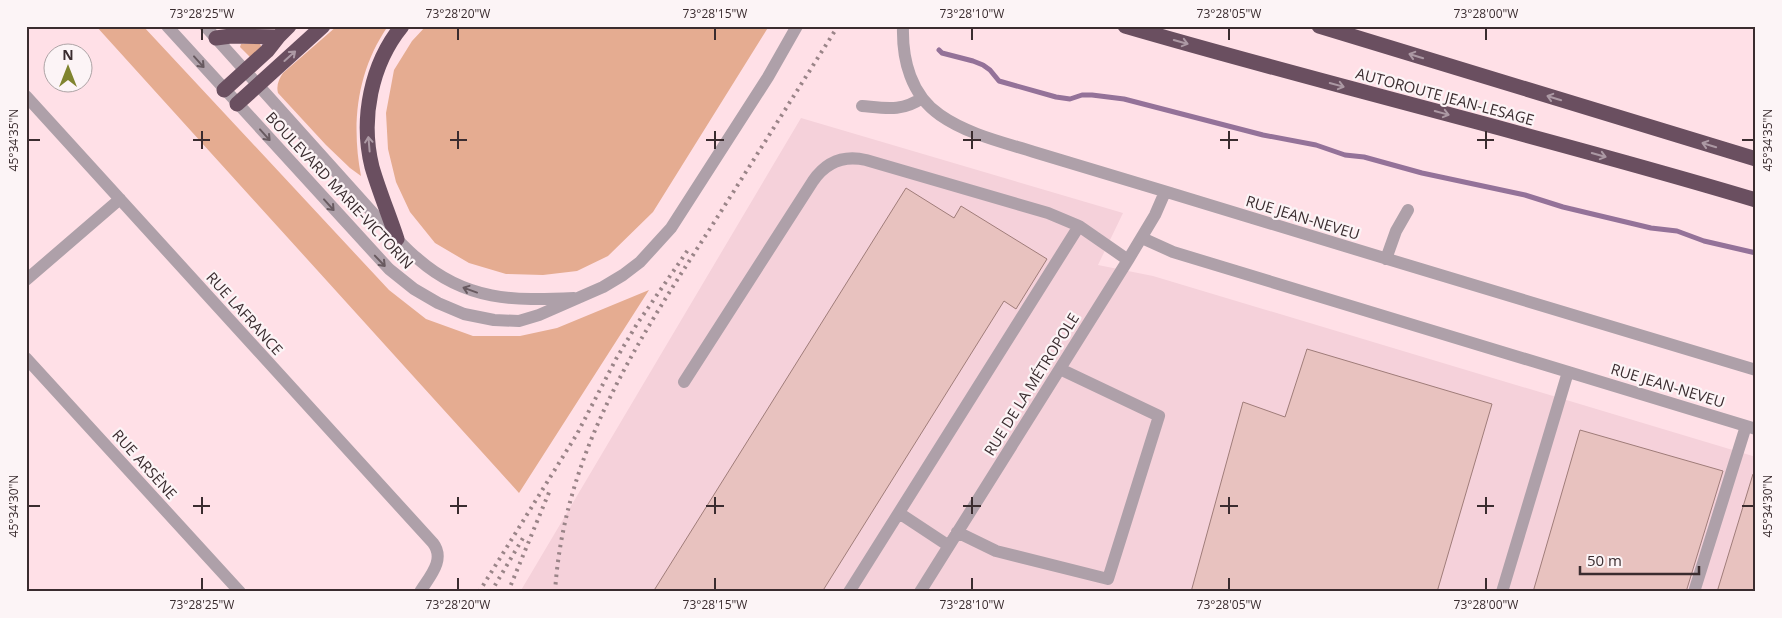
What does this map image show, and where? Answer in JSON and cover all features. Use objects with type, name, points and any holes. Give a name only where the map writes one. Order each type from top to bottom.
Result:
[{"type":"highway","points":[[224,90],[267,51],[289,26]]},
{"type":"highway","points":[[237,104],[323,26]]},
{"type":"highway","points":[[397,239],[372,166],[368,120],[369,105],[377,71],[391,42],[402,26]]},
{"type":"highway","name":"AUTOROUTE JEAN-LESAGE","points":[[1125,26],[1570,147],[1756,200]]},
{"type":"highway","name":"AUTOROUTE JEAN-LESAGE","points":[[1319,26],[1756,159]]},
{"type":"highway","points":[[216,38],[231,36],[278,37]]},
{"type":"street","name":"BOULEVARD MARIE-VICTORIN","points":[[167,26],[381,262],[401,280],[426,297],[464,314],[494,320],[519,321],[556,309],[603,287],[623,275],[664,238],[726,144],[797,26]]},
{"type":"street","name":"BOULEVARD MARIE-VICTORIN","points":[[205,26],[397,239],[419,260],[439,275],[475,292],[497,297],[518,299],[579,298]]},
{"type":"street","name":"RUE JEAN-NEVEU","points":[[903,26],[903,42],[907,66],[922,98],[929,107],[946,119],[981,135],[1756,370]]},
{"type":"street","name":"RUE LAFRANCE","points":[[26,96],[433,544],[438,553],[436,566],[420,592]]},
{"type":"street","points":[[862,106],[907,107],[922,98]]},
{"type":"street","points":[[684,382],[813,181],[823,169],[834,162],[847,158],[866,160],[1048,213],[1079,226],[1128,260]]},
{"type":"street","name":"RUE DE LA MÉTROPOLE","points":[[920,592],[1156,216],[1165,192]]},
{"type":"street","points":[[26,280],[120,199]]},
{"type":"street","points":[[1386,259],[1396,231],[1408,210]]},
{"type":"street","points":[[849,592],[1079,226]]},
{"type":"street","name":"RUE JEAN-NEVEU","points":[[1142,238],[1173,252],[1751,427]]},
{"type":"street","name":"RUE ARSÈNE","points":[[26,358],[240,592]]},
{"type":"street","points":[[958,532],[996,551],[1108,579],[1159,416],[1060,369]]},
{"type":"street","points":[[1502,592],[1568,372]]},
{"type":"street","points":[[1694,592],[1751,427]]},
{"type":"street","points":[[899,513],[949,546]]},
{"type":"shaded area","points":[[96,26],[143,26],[389,290],[426,319],[473,336],[520,336],[557,328],[649,290],[519,493]]},
{"type":"shaded area","points":[[337,26],[388,26],[369,61],[359,98],[357,137],[361,176],[326,145],[277,90],[278,82],[283,73]]},
{"type":"shaded area","points":[[426,26],[769,26],[653,212],[608,256],[577,271],[543,275],[506,274],[469,263],[435,243],[410,212],[396,182],[388,149],[386,113],[394,70],[412,41]]},
{"type":"shaded area","points":[[259,43],[262,47],[250,57],[240,47],[241,44]]},
{"type":"shaded area","points":[[801,118],[1123,213],[1098,265],[1153,276],[1756,457],[1756,592],[520,592]]},
{"type":"building","points":[[906,188],[954,218],[961,206],[1047,259],[1016,309],[1004,301],[822,592],[653,592]]},
{"type":"building","points":[[1307,349],[1492,404],[1437,592],[1191,592],[1243,402],[1285,417]]},
{"type":"building","points":[[1580,430],[1723,471],[1686,592],[1533,592]]},
{"type":"building","points":[[1753,474],[1756,474],[1756,592],[1717,592]]},
{"type":"waterway","points":[[939,50],[942,53],[983,65],[999,81],[1056,97],[1070,99],[1082,95],[1092,95],[1124,99],[1263,135],[1316,145],[1345,155],[1364,157],[1422,173],[1525,195],[1563,207],[1651,228],[1677,231],[1704,241],[1756,253]]},
{"type":"railway","points":[[555,592],[561,540],[573,491],[589,444],[610,398],[658,310],[838,26]]},
{"type":"railway","points":[[479,592],[577,434],[616,359],[637,324],[690,247]]},
{"type":"railway","points":[[508,592],[550,490]]},
{"type":"railway","points":[[491,592],[523,538]]}]
